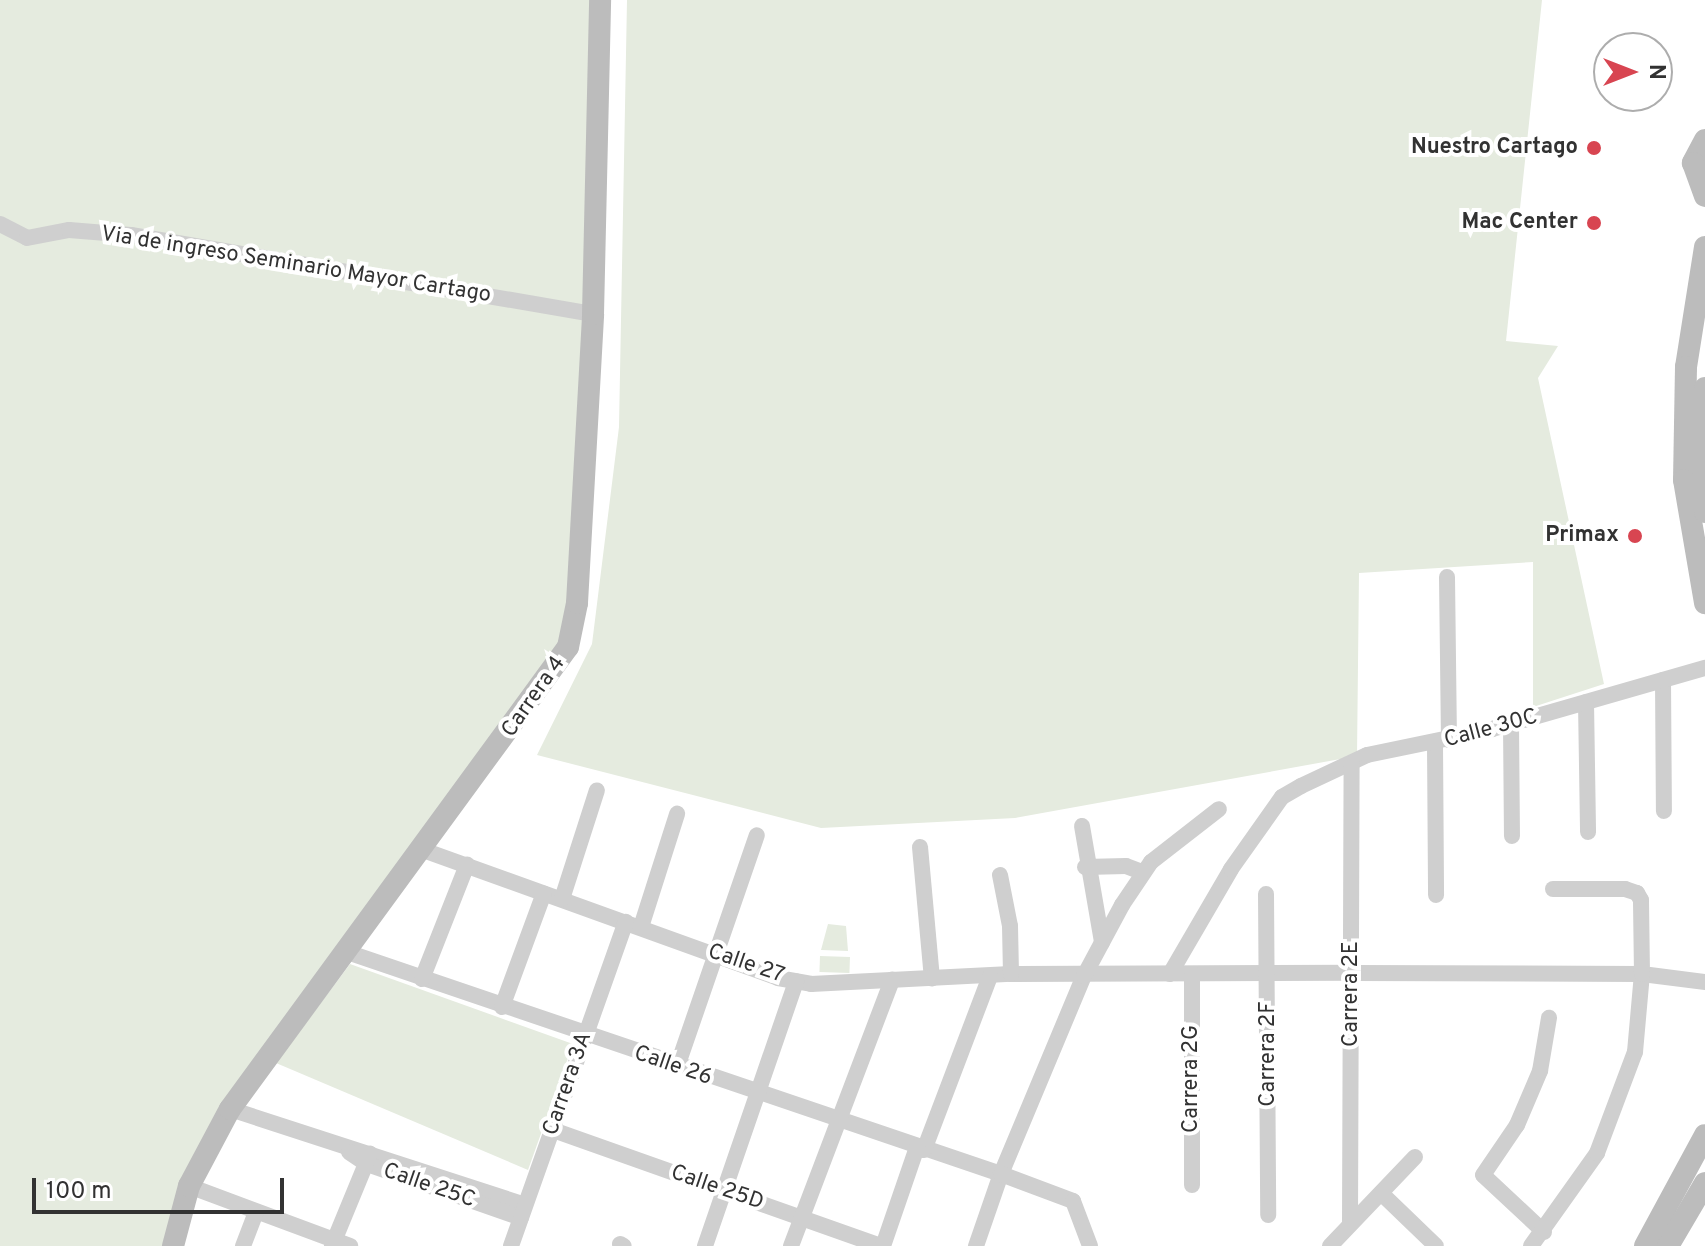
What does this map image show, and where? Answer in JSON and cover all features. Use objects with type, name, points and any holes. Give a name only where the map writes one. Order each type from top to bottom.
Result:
[{"type":"main road","name":"Carrera 4","points":[[173,1246],[189,1186],[230,1109],[423,850],[568,647],[577,603],[593,314],[600,0]]},
{"type":"main road","points":[[1705,140],[1693,163],[1705,196]]},
{"type":"main road","points":[[1705,247],[1686,367],[1684,480],[1705,603]]},
{"type":"main road","points":[[1705,388],[1705,512]]},
{"type":"main road","points":[[1645,1246],[1705,1135]]},
{"type":"main road","points":[[1668,1246],[1705,1183]]},
{"type":"street","name":"Via de ingreso Seminario Mayor Cartago","points":[[0,224],[27,238],[69,230],[131,235],[593,314]]},
{"type":"street","points":[[1436,895],[1447,577]]},
{"type":"street","name":"Calle 30C","points":[[1170,974],[1231,869],[1282,797],[1367,755],[1442,742],[1705,668]]},
{"type":"street","points":[[1663,680],[1664,811]]},
{"type":"street","points":[[1586,702],[1588,832]]},
{"type":"street","points":[[1511,724],[1512,836]]},
{"type":"street","name":"Carrera 2E","points":[[1350,1223],[1352,764]]},
{"type":"street","points":[[562,899],[597,790]]},
{"type":"street","points":[[976,1246],[1001,1174],[1084,976],[1102,942],[1142,872],[1219,809]]},
{"type":"street","name":"Carrera 3A","points":[[511,1246],[585,1035],[677,814]]},
{"type":"street","points":[[1082,826],[1085,867],[1102,942]]},
{"type":"street","points":[[677,1067],[719,955],[757,835]]},
{"type":"street","points":[[920,847],[932,978]]},
{"type":"street","name":"Calle 27","points":[[423,850],[796,981],[1011,974],[1353,973],[1642,974],[1705,982]]},
{"type":"street","points":[[422,979],[467,865]]},
{"type":"street","points":[[1085,867],[1126,866],[1142,872]]},
{"type":"street","points":[[1000,875],[1010,926],[1011,974]]},
{"type":"street","points":[[1531,1246],[1544,1232],[1597,1153],[1635,1052],[1642,974],[1641,900],[1637,893],[1625,889],[1553,889]]},
{"type":"street","points":[[502,1007],[544,893]]},
{"type":"street","name":"Carrera 2F","points":[[1266,894],[1270,974],[1268,1215]]},
{"type":"street","name":"Calle 26","points":[[347,952],[1073,1201],[1086,1242]]},
{"type":"street","name":"Carrera 2G","points":[[1192,974],[1192,1185]]},
{"type":"street","points":[[882,1246],[990,976]]},
{"type":"street","points":[[791,1246],[892,980]]},
{"type":"street","points":[[705,1246],[796,981]]},
{"type":"street","points":[[1544,1232],[1483,1175],[1517,1125],[1534,1085],[1549,1018]]},
{"type":"street","name":"Calle 25C","points":[[230,1109],[523,1212]]},
{"type":"street","name":"Calle 25D","points":[[553,1130],[882,1246]]},
{"type":"street","points":[[1330,1246],[1415,1157]]},
{"type":"street","points":[[189,1186],[339,1244],[369,1158]]},
{"type":"street","points":[[1381,1193],[1436,1246]]},
{"type":"street","points":[[243,1246],[256,1212]]},
{"type":"shaded area","points":[[0,0],[600,0],[586,449],[558,667],[230,1109],[173,1246],[0,1246]]},
{"type":"shaded area","points":[[627,0],[1542,0],[1506,341],[1558,346],[1538,378],[1604,684],[1533,707],[1533,562],[1359,573],[1357,756],[1015,818],[821,828],[537,755],[592,644],[619,427]]},
{"type":"shaded area","points":[[828,924],[846,926],[848,951],[821,950]]},
{"type":"shaded area","points":[[820,956],[850,957],[849,973],[819,972]]},
{"type":"shaded area","points":[[350,964],[573,1044],[528,1170],[276,1063]]},
{"type":"place","name":"Nuestro Cartago","points":[[1594,148]]},
{"type":"place","name":"Mac Center","points":[[1594,223]]},
{"type":"place","name":"Primax","points":[[1635,536]]}]
